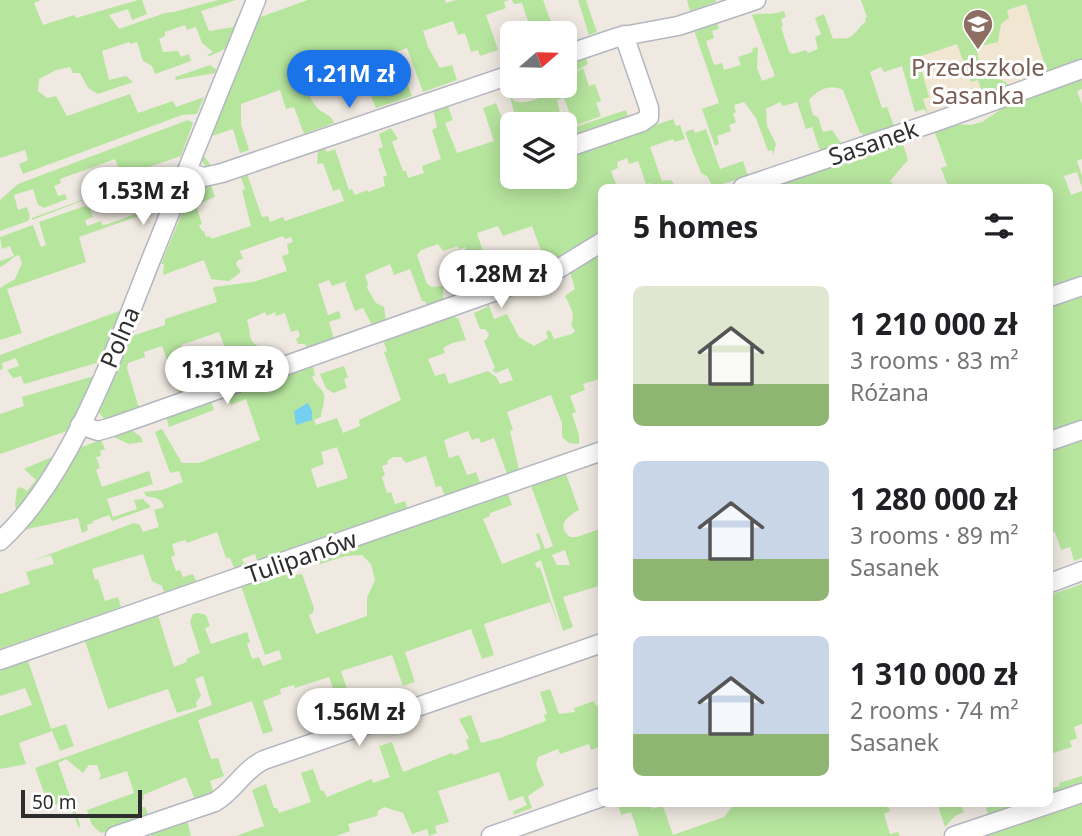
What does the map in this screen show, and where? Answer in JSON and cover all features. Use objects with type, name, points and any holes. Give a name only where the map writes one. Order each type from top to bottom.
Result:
[{"type":"street","name":"Polna","points":[[0,541],[18,523],[49,480],[80,425],[120,338],[256,0]]},
{"type":"street","points":[[578,51],[624,36],[670,29],[756,0]]},
{"type":"street","points":[[577,144],[642,122],[649,117],[649,108],[624,36]]},
{"type":"street","name":"Sasanek","points":[[752,184],[1082,69]]},
{"type":"street","points":[[186,172],[204,177],[222,173],[500,78]]},
{"type":"street","points":[[80,425],[98,431],[112,427],[558,269],[598,244]]},
{"type":"street","points":[[1053,296],[1082,286]]},
{"type":"street","points":[[1053,441],[1082,430]]},
{"type":"street","name":"Tulipanów","points":[[0,660],[598,453]]},
{"type":"street","points":[[1053,582],[1082,571]]},
{"type":"street","points":[[115,836],[215,802],[256,764],[264,760],[598,644]]},
{"type":"street","points":[[1053,803],[1082,793]]},
{"type":"street","points":[[491,836],[598,798]]},
{"type":"street","points":[[954,836],[1040,807]]},
{"type":"shaded area","name":"Przedszkole Sasanka","points":[[1032,0],[1047,73],[928,114],[902,40]]},
{"type":"green space","points":[[0,0],[41,0],[34,3],[43,25],[138,0],[142,0],[147,14],[132,20],[128,9],[109,15],[119,29],[165,13],[218,0],[236,0],[201,11],[209,31],[233,27],[238,16],[240,20],[229,47],[210,56],[207,55],[213,52],[202,43],[196,27],[187,30],[185,25],[165,32],[165,36],[159,39],[163,52],[178,51],[181,57],[189,54],[191,61],[155,74],[152,66],[143,61],[137,42],[102,51],[109,80],[126,76],[133,82],[98,94],[88,88],[80,73],[73,73],[70,67],[56,70],[39,79],[38,91],[47,98],[56,96],[67,116],[130,94],[138,113],[173,101],[176,107],[204,97],[197,114],[182,115],[23,174],[19,164],[28,160],[25,150],[0,158]]},
{"type":"green space","points":[[308,0],[445,0],[446,3],[456,0],[509,0],[504,2],[506,8],[486,15],[498,50],[480,56],[478,50],[471,52],[465,33],[458,35],[453,21],[423,31],[428,47],[440,68],[452,65],[457,80],[423,92],[407,48],[375,60],[386,89],[399,85],[395,71],[399,70],[405,77],[412,96],[376,108],[361,72],[340,78],[331,71],[310,79],[308,93],[313,103],[334,123],[304,134],[294,107],[286,109],[280,90],[241,104],[241,124],[249,150],[240,153],[233,129],[212,136],[204,156],[210,168],[206,167],[200,159],[255,19]]},
{"type":"green space","points":[[512,0],[543,0],[551,21],[528,21],[522,3],[514,4]]},
{"type":"green space","points":[[578,0],[586,0],[597,32],[589,35]]},
{"type":"green space","points":[[687,0],[716,0],[716,2],[690,11]]},
{"type":"green space","points":[[861,0],[1082,0],[1082,60],[1047,72],[1026,4],[1007,10],[1009,18],[1001,24],[998,42],[976,47],[985,78],[1002,80],[1009,86],[983,95],[978,80],[971,82],[957,44],[918,57],[929,97],[923,99],[928,114],[924,109],[915,112],[902,66],[884,72],[881,67],[870,72],[882,108],[887,107],[894,126],[864,136],[860,133],[843,90],[833,87],[820,91],[809,100],[813,115],[818,117],[823,132],[832,130],[842,144],[820,151],[812,127],[806,129],[797,102],[783,106],[780,102],[766,109],[767,126],[776,144],[773,155],[772,150],[768,151],[756,118],[744,102],[734,105],[736,122],[729,125],[731,131],[717,136],[719,144],[715,146],[702,109],[719,103],[694,30],[717,22],[719,29],[712,31],[714,38],[706,41],[714,65],[722,63],[724,70],[741,65],[738,57],[753,52],[752,49],[758,47],[757,68],[762,81],[775,76],[752,15],[784,11],[786,17],[781,19],[781,27],[789,52],[793,54],[806,50],[808,53],[818,49],[815,37],[821,34],[815,18],[824,14],[833,39],[848,38],[866,22]]},
{"type":"green space","points":[[586,58],[588,64],[578,70],[578,61]]},
{"type":"green space","points":[[210,65],[216,69],[215,73],[176,80],[175,77]]},
{"type":"green space","points":[[583,68],[589,86],[595,84],[601,101],[596,103],[601,116],[577,125],[577,112],[569,112],[564,98],[578,98],[578,71]]},
{"type":"green space","points":[[1082,78],[1082,89],[1077,91],[1082,105],[1082,159],[1077,161],[1082,176],[1082,188],[1077,172],[1064,176],[1071,195],[1082,191],[1082,275],[1053,285],[1053,184],[947,184],[941,168],[947,166],[934,130],[952,124],[971,125],[982,122],[1003,108]]},
{"type":"green space","points":[[510,98],[520,102],[539,98],[564,98],[557,100],[560,112],[514,112]]},
{"type":"green space","points":[[496,103],[500,113],[500,189],[577,189],[577,152],[673,119],[676,126],[680,125],[685,139],[674,142],[673,139],[650,147],[662,181],[671,180],[674,184],[646,184],[638,161],[629,164],[627,158],[617,162],[618,168],[611,171],[616,184],[598,184],[598,233],[546,264],[532,226],[503,236],[498,226],[477,233],[488,267],[497,264],[500,268],[494,270],[498,281],[482,287],[465,247],[459,249],[458,246],[443,251],[438,244],[421,250],[417,255],[427,284],[432,287],[443,286],[443,300],[427,306],[425,301],[422,301],[410,269],[394,275],[390,264],[365,275],[367,288],[376,303],[384,307],[386,321],[372,325],[363,308],[355,311],[345,284],[347,281],[332,286],[329,280],[318,284],[328,315],[339,311],[341,318],[329,322],[334,339],[307,348],[305,344],[298,344],[298,330],[291,332],[285,313],[276,316],[275,312],[267,316],[265,312],[247,320],[251,339],[255,344],[267,349],[271,361],[236,373],[227,364],[229,358],[219,332],[181,345],[195,388],[179,394],[162,346],[144,352],[145,357],[128,363],[127,368],[139,408],[105,420],[98,411],[132,336],[165,325],[165,319],[217,302],[214,287],[253,282],[287,271],[282,256],[289,254],[287,244],[293,242],[291,237],[285,239],[283,236],[240,251],[243,259],[236,264],[241,272],[229,281],[211,279],[204,260],[163,275],[164,264],[161,264],[188,199],[197,190],[211,185],[215,197],[196,205],[202,224],[199,225],[206,237],[210,236],[211,239],[251,226],[240,175],[247,174],[262,217],[268,216],[270,222],[283,217],[285,221],[344,201],[340,189],[333,191],[323,163],[317,164],[318,150],[324,148],[327,152],[335,149],[349,190],[352,189],[355,195],[367,190],[368,192],[385,186],[383,177],[387,175],[378,149],[383,147],[379,134],[391,128],[398,139],[392,142],[408,178],[424,173],[422,166],[441,159],[432,130],[437,127],[433,110],[448,106],[453,120],[445,123],[457,153],[494,141],[483,108]]},
{"type":"green space","points":[[626,110],[629,121],[577,151],[577,126]]},
{"type":"green space","points":[[188,120],[193,123],[181,156],[122,176],[115,159],[60,179],[61,183],[54,186],[58,196],[65,194],[67,199],[44,208],[38,205],[33,189],[14,195],[18,210],[27,207],[30,217],[28,221],[0,231],[0,200],[18,184]]},
{"type":"green space","points":[[693,129],[695,133],[706,129],[720,169],[743,161],[748,176],[723,184],[711,184],[707,176],[701,173],[685,132]]},
{"type":"green space","points":[[902,141],[908,160],[890,181],[893,184],[780,184]]},
{"type":"green space","points":[[174,167],[176,169],[172,180],[157,180],[121,188],[32,220],[32,218]]},
{"type":"green space","points":[[169,182],[165,194],[151,199],[148,185]]},
{"type":"green space","points":[[163,204],[147,213],[79,237],[86,262],[7,289],[22,333],[0,340],[0,288],[15,279],[22,263],[19,255],[0,267],[0,261],[14,256],[10,246],[2,249],[0,237],[33,225],[41,247],[46,245],[39,222],[85,206],[90,209],[93,217],[85,220],[87,226],[101,221],[102,225]]},
{"type":"green space","points":[[593,255],[598,255],[598,379],[583,384],[585,390],[570,396],[576,412],[572,414],[579,444],[569,443],[562,437],[562,423],[551,395],[507,412],[513,430],[510,431],[519,470],[507,474],[494,438],[481,443],[479,438],[472,440],[468,431],[444,440],[449,458],[459,455],[467,475],[476,472],[480,483],[445,496],[441,486],[436,487],[426,456],[406,463],[401,457],[393,457],[387,461],[388,464],[382,466],[385,475],[382,477],[387,493],[391,492],[395,504],[405,501],[408,508],[257,560],[255,554],[242,559],[244,564],[234,568],[230,558],[226,558],[217,532],[187,543],[185,540],[172,544],[175,555],[171,557],[176,571],[180,570],[183,577],[193,574],[196,581],[164,592],[162,586],[152,581],[143,554],[92,569],[105,601],[118,597],[121,607],[0,649],[0,594],[30,584],[26,572],[54,564],[51,555],[31,561],[134,523],[140,525],[143,532],[159,527],[154,510],[164,507],[163,504],[146,496],[144,492],[162,490],[183,482],[179,471],[170,473],[155,432],[162,429],[182,463],[199,463],[260,440],[246,399],[231,405],[228,395],[313,366],[315,375],[312,377],[323,392],[324,398],[321,417],[314,420],[316,425],[337,418],[343,433],[360,426],[359,420],[401,400],[384,352],[387,351],[383,340],[454,315],[458,318],[466,340],[452,343],[443,348],[445,353],[428,359],[435,376],[445,373],[449,384],[488,371],[500,384],[513,380],[508,368],[496,373],[492,370],[495,368],[484,341],[489,334],[485,329],[480,329],[474,313],[487,307],[488,303],[494,319],[507,314],[519,337],[534,346],[548,338],[546,332],[550,330],[554,339],[572,334],[575,331],[571,325],[573,314],[565,296],[575,289],[570,272]],"holes":[[[337,447],[348,478],[317,488],[311,469],[324,464],[321,452]]]},
{"type":"green space","points":[[1082,296],[1082,422],[1053,433],[1053,306]]},
{"type":"green space","points":[[122,310],[100,362],[24,384],[21,376],[13,378],[7,370],[19,366],[16,358],[2,363],[3,369],[0,370],[0,355]]},
{"type":"green space","points":[[344,366],[348,377],[344,379],[347,388],[333,393],[326,388],[320,374]]},
{"type":"green space","points":[[94,376],[77,416],[67,431],[0,454],[0,414],[24,406],[22,397]]},
{"type":"green space","points":[[210,398],[214,410],[169,427],[166,416]]},
{"type":"green space","points":[[130,429],[141,437],[143,442],[129,444],[112,436]]},
{"type":"green space","points":[[1082,438],[1082,558],[1074,561],[1070,547],[1061,550],[1053,532],[1053,449]]},
{"type":"green space","points":[[101,440],[105,449],[100,451],[101,456],[96,457],[100,468],[96,470],[102,487],[149,471],[153,484],[107,499],[113,517],[137,509],[134,500],[143,499],[151,507],[112,521],[109,515],[93,521],[87,525],[88,530],[82,533],[78,518],[23,530],[79,448]]},
{"type":"green space","points":[[54,456],[21,507],[16,509],[17,489],[21,487],[27,491],[36,480],[24,469]]},
{"type":"green space","points":[[566,474],[579,510],[565,522],[566,533],[570,537],[577,537],[598,529],[598,586],[563,597],[573,627],[563,631],[541,560],[535,563],[537,568],[540,567],[561,632],[550,602],[484,624],[494,655],[482,659],[471,629],[405,652],[415,682],[403,686],[392,655],[341,671],[352,704],[340,708],[329,677],[295,688],[294,685],[280,689],[281,694],[263,701],[273,731],[263,734],[252,701],[198,720],[211,759],[218,758],[224,776],[210,781],[214,794],[195,800],[186,777],[143,795],[144,799],[139,801],[149,816],[101,833],[92,825],[87,810],[134,793],[127,771],[99,780],[101,776],[97,765],[89,765],[83,773],[66,759],[58,763],[79,828],[68,801],[55,805],[53,799],[47,801],[35,768],[212,705],[203,676],[195,679],[201,696],[196,702],[197,707],[177,713],[168,689],[108,709],[85,641],[158,615],[174,667],[200,653],[190,622],[193,614],[198,613],[206,615],[210,626],[205,628],[211,644],[247,632],[250,642],[247,644],[252,659],[259,657],[263,666],[282,659],[279,650],[265,655],[241,586],[270,580],[269,577],[291,569],[292,575],[302,574],[314,608],[309,615],[316,634],[367,616],[367,598],[375,580],[371,564],[362,555],[346,556],[320,564],[313,561],[508,494],[512,505],[490,513],[490,516],[483,519],[502,564],[541,549],[536,534],[539,533],[545,549],[553,546],[531,486]],"holes":[[[565,550],[570,565],[557,565],[552,555]]]},
{"type":"green space","points":[[1082,584],[1082,724],[1074,727],[1077,738],[1070,741],[1072,747],[1053,753],[1053,594]]},
{"type":"green space","points":[[28,661],[51,729],[66,724],[74,746],[60,751],[52,731],[19,743],[26,764],[0,769],[0,716],[32,705],[25,688],[0,696],[0,670]]},
{"type":"green space","points":[[550,689],[559,714],[575,712],[574,708],[594,701],[598,705],[598,747],[591,750],[589,744],[560,754],[558,749],[538,757],[536,765],[544,785],[528,796],[532,808],[513,815],[514,811],[527,805],[523,796],[509,801],[499,772],[438,791],[449,822],[435,826],[437,833],[429,836],[427,829],[412,834],[403,813],[384,807],[378,811],[377,816],[348,824],[350,831],[336,836],[236,836],[264,826],[252,790],[266,784],[274,808],[277,808],[279,813],[311,802],[301,773],[313,769],[321,791],[324,791],[327,797],[372,779],[373,783],[390,777],[379,746],[392,742],[403,772],[452,753],[454,755],[469,749],[466,740],[469,738],[459,719],[471,715],[481,743],[546,721],[544,715],[547,714],[540,692]]},
{"type":"green space","points":[[1082,776],[1082,785],[1053,795],[1053,788],[1060,786],[1059,783]]},
{"type":"green space","points":[[1082,799],[1082,836],[973,836]]},
{"type":"green space","points":[[619,807],[663,807],[673,835],[724,817],[732,807],[888,807],[890,811],[884,814],[890,834],[898,832],[900,836],[639,836],[631,812],[621,815]]},
{"type":"green space","points":[[938,807],[962,807],[964,812],[955,816],[945,827]]},
{"type":"green space","points":[[988,807],[1018,807],[989,817],[986,808]]},
{"type":"green space","points":[[187,820],[191,836],[151,836],[150,833]]},
{"type":"water","points":[[308,403],[312,420],[296,425],[294,411]]},
{"type":"place","name":"Przedszkole Sasanka","points":[[978,51]]}]
